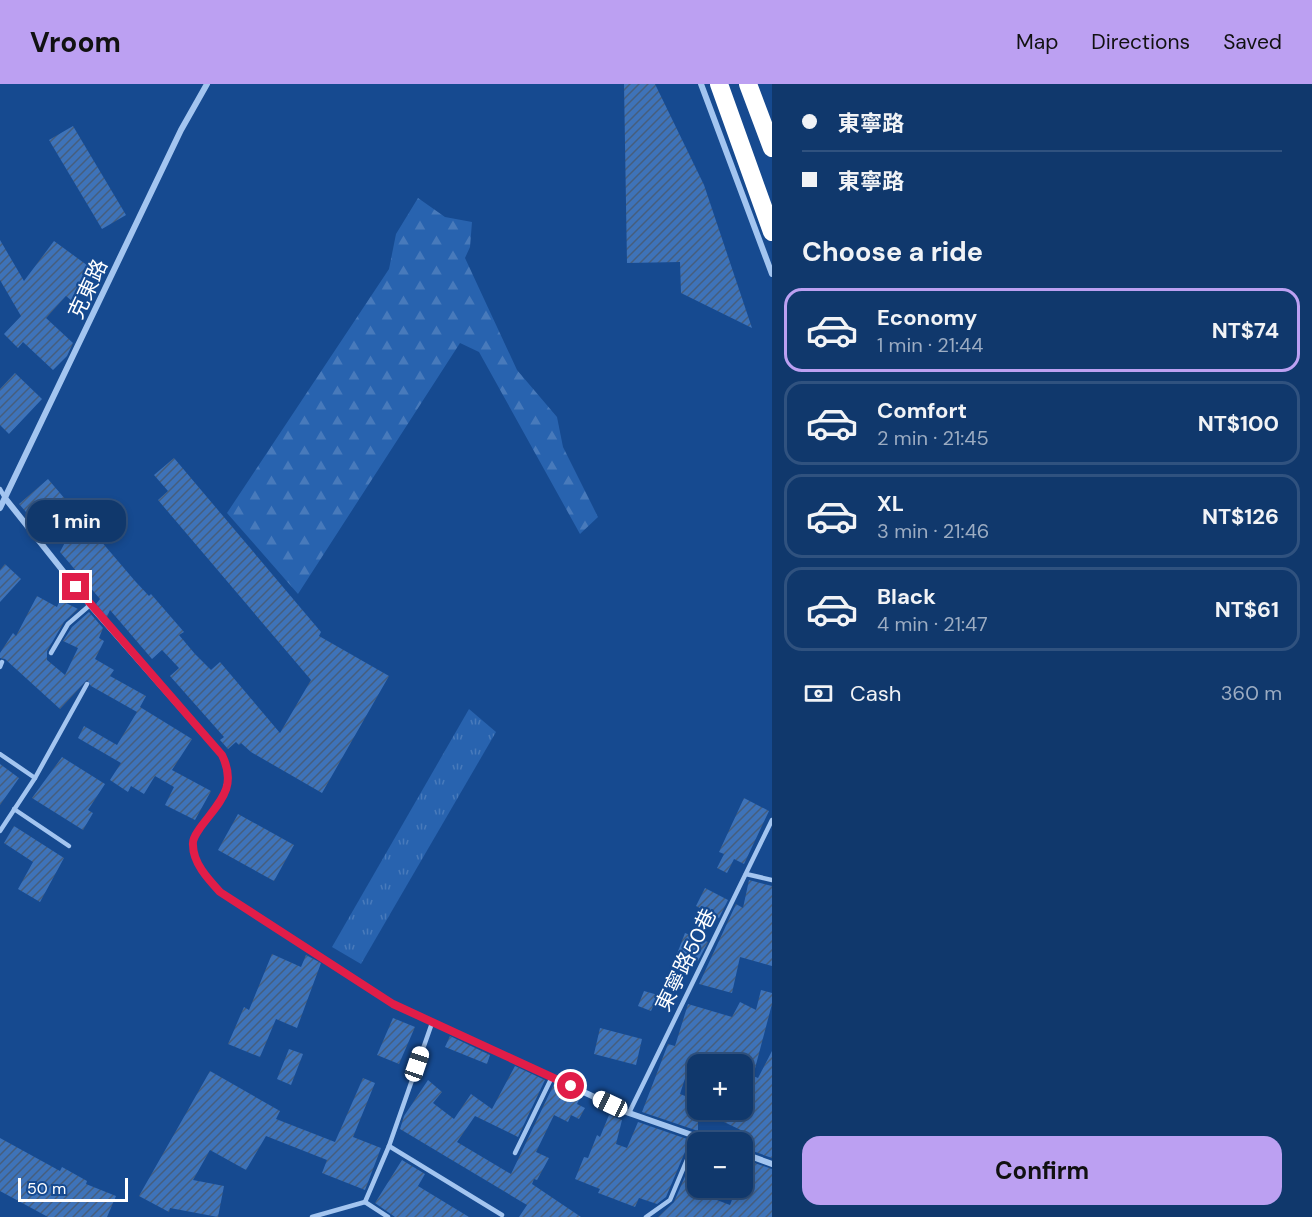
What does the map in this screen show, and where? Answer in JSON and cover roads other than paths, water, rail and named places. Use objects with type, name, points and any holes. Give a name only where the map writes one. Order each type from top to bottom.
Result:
[{"type":"highway","points":[[719,84],[772,232]]},
{"type":"highway","points":[[748,84],[772,147]]},
{"type":"street","name":"克東路","points":[[0,508],[181,130],[207,84]]},
{"type":"street","points":[[701,84],[772,274]]},
{"type":"street","points":[[5,498],[90,605],[222,755],[230,779],[226,792],[193,840],[192,847],[204,874],[220,892],[393,1004],[630,1113],[687,1133]]},
{"type":"street","points":[[753,1157],[772,1164]]},
{"type":"lane","points":[[0,489],[5,498]]},
{"type":"lane","points":[[51,653],[68,624],[90,605]]},
{"type":"lane","points":[[0,831],[35,778],[87,684]]},
{"type":"lane","points":[[0,754],[35,778]]},
{"type":"lane","points":[[14,809],[69,846]]},
{"type":"lane","name":"東寧路50巷","points":[[630,1113],[772,820]]},
{"type":"lane","points":[[746,874],[772,880]]},
{"type":"lane","points":[[365,1202],[388,1146],[432,1023]]},
{"type":"lane","points":[[515,1153],[552,1077]]},
{"type":"lane","points":[[388,1146],[502,1215]]},
{"type":"lane","points":[[646,1217],[670,1200],[687,1160]]},
{"type":"lane","points":[[312,1217],[365,1202],[388,1217]]}]
